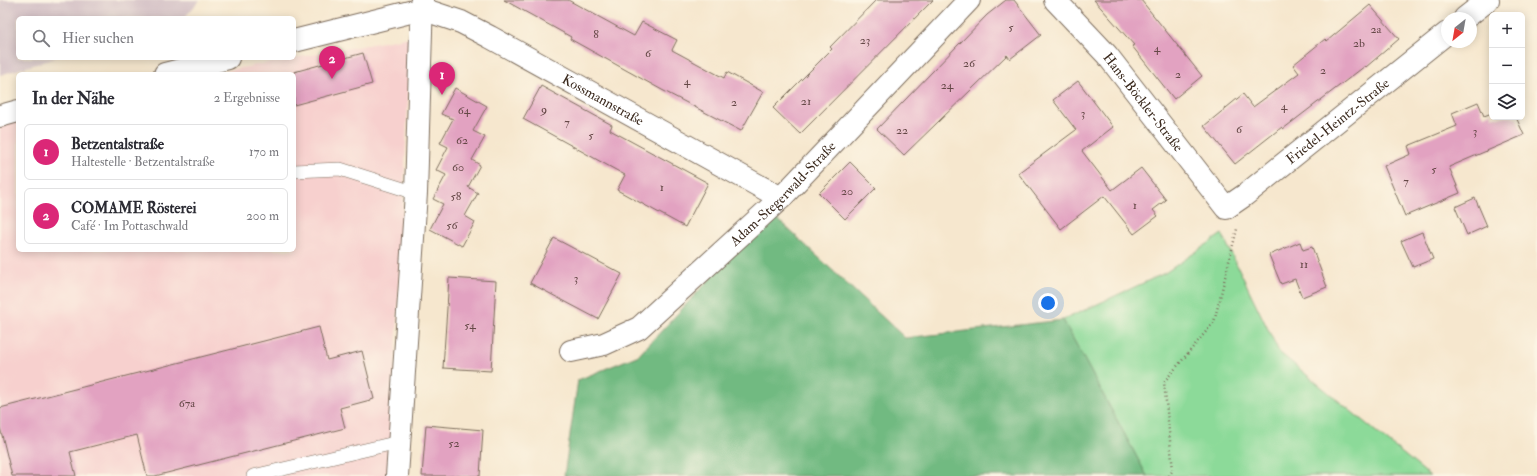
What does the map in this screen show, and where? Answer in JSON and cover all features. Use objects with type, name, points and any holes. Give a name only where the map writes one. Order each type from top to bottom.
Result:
[{"type":"street","name":"Adam-Stegerwald-Straße","points":[[571,351],[604,344],[639,328],[781,198],[969,0]]},
{"type":"street","name":"Hans-Böckler-Straße","points":[[1055,0],[1107,55],[1226,208]]},
{"type":"street","points":[[1473,12],[1488,0]]},
{"type":"street","name":"Kossmannstraße","points":[[422,4],[479,31],[781,198]]},
{"type":"street","points":[[296,40],[422,4],[416,193],[397,476]]},
{"type":"street","name":"Friedel-Heintz-Straße","points":[[1226,208],[1245,195],[1441,38]]},
{"type":"street","points":[[172,72],[220,60]]},
{"type":"street","points":[[0,116],[16,112]]},
{"type":"lane","points":[[296,171],[340,169],[416,193]]},
{"type":"lane","points":[[253,476],[400,442]]},
{"type":"path","points":[[1170,476],[1173,470],[1164,382],[1214,322],[1245,195]]},
{"type":"shaded area","points":[[0,0],[200,0],[186,16],[16,16],[16,60],[49,60],[0,75]]},
{"type":"shaded area","points":[[411,37],[390,476],[0,476],[0,115],[16,111],[16,252],[296,252],[296,72],[219,72],[285,60],[296,60],[296,58]]},
{"type":"green space","points":[[771,213],[905,338],[1063,320],[1147,476],[564,476],[578,380],[639,355]]},
{"type":"green space","points":[[1222,234],[1279,352],[1430,476],[1147,476],[1063,320],[1165,273]]},
{"type":"building","points":[[504,0],[568,0],[634,36],[642,22],[677,40],[672,50],[724,78],[727,72],[763,92],[741,131],[662,90],[570,39],[571,37]]},
{"type":"building","points":[[876,0],[933,0],[800,134],[773,108],[832,49],[830,47]]},
{"type":"building","points":[[1006,0],[1014,0],[1041,35],[1010,59],[1007,55],[904,155],[877,129],[987,15]]},
{"type":"building","points":[[1094,0],[1141,0],[1202,76],[1174,99],[1132,46],[1134,45]]},
{"type":"building","points":[[1370,5],[1399,39],[1366,67],[1365,66],[1283,129],[1282,127],[1235,164],[1204,126],[1243,94],[1253,107],[1299,73],[1293,65],[1325,39],[1327,41]]},
{"type":"building","points":[[363,53],[372,84],[296,104],[296,72],[294,72]]},
{"type":"building","points":[[1078,81],[1113,127],[1082,151],[1112,190],[1141,168],[1166,200],[1153,210],[1158,216],[1134,234],[1104,196],[1061,229],[1018,173],[1076,130],[1053,100]]},
{"type":"building","points":[[541,86],[612,125],[610,130],[708,183],[685,227],[617,190],[625,175],[523,119]]},
{"type":"building","points":[[455,88],[487,106],[473,131],[485,137],[472,160],[480,165],[468,187],[478,193],[465,216],[475,222],[462,246],[430,229],[443,204],[433,199],[446,175],[436,170],[448,147],[440,143],[453,119],[441,114]]},
{"type":"building","points":[[1478,102],[1484,116],[1489,114],[1489,120],[1517,120],[1524,135],[1449,167],[1460,193],[1405,216],[1384,166],[1411,154],[1408,146],[1457,126],[1452,113]]},
{"type":"building","points":[[850,162],[876,188],[845,219],[819,193]]},
{"type":"building","points":[[1475,198],[1487,226],[1467,235],[1455,207]]},
{"type":"building","points":[[1422,232],[1433,259],[1413,267],[1401,241]]},
{"type":"building","points":[[554,238],[622,274],[598,319],[530,283]]},
{"type":"building","points":[[1300,242],[1303,250],[1312,247],[1327,287],[1302,297],[1295,279],[1281,284],[1269,255]]},
{"type":"building","points":[[449,278],[496,281],[491,371],[443,368]]},
{"type":"building","points":[[319,327],[327,360],[362,351],[374,399],[340,408],[345,428],[155,476],[147,476],[137,435],[70,452],[76,476],[12,476],[0,427],[0,408]]},
{"type":"building","points":[[426,425],[483,430],[480,476],[422,476]]},
{"type":"place","name":"COMAME Rösterei","points":[[332,79]]},
{"type":"place","name":"Betzentalstraße","points":[[442,95]]}]
